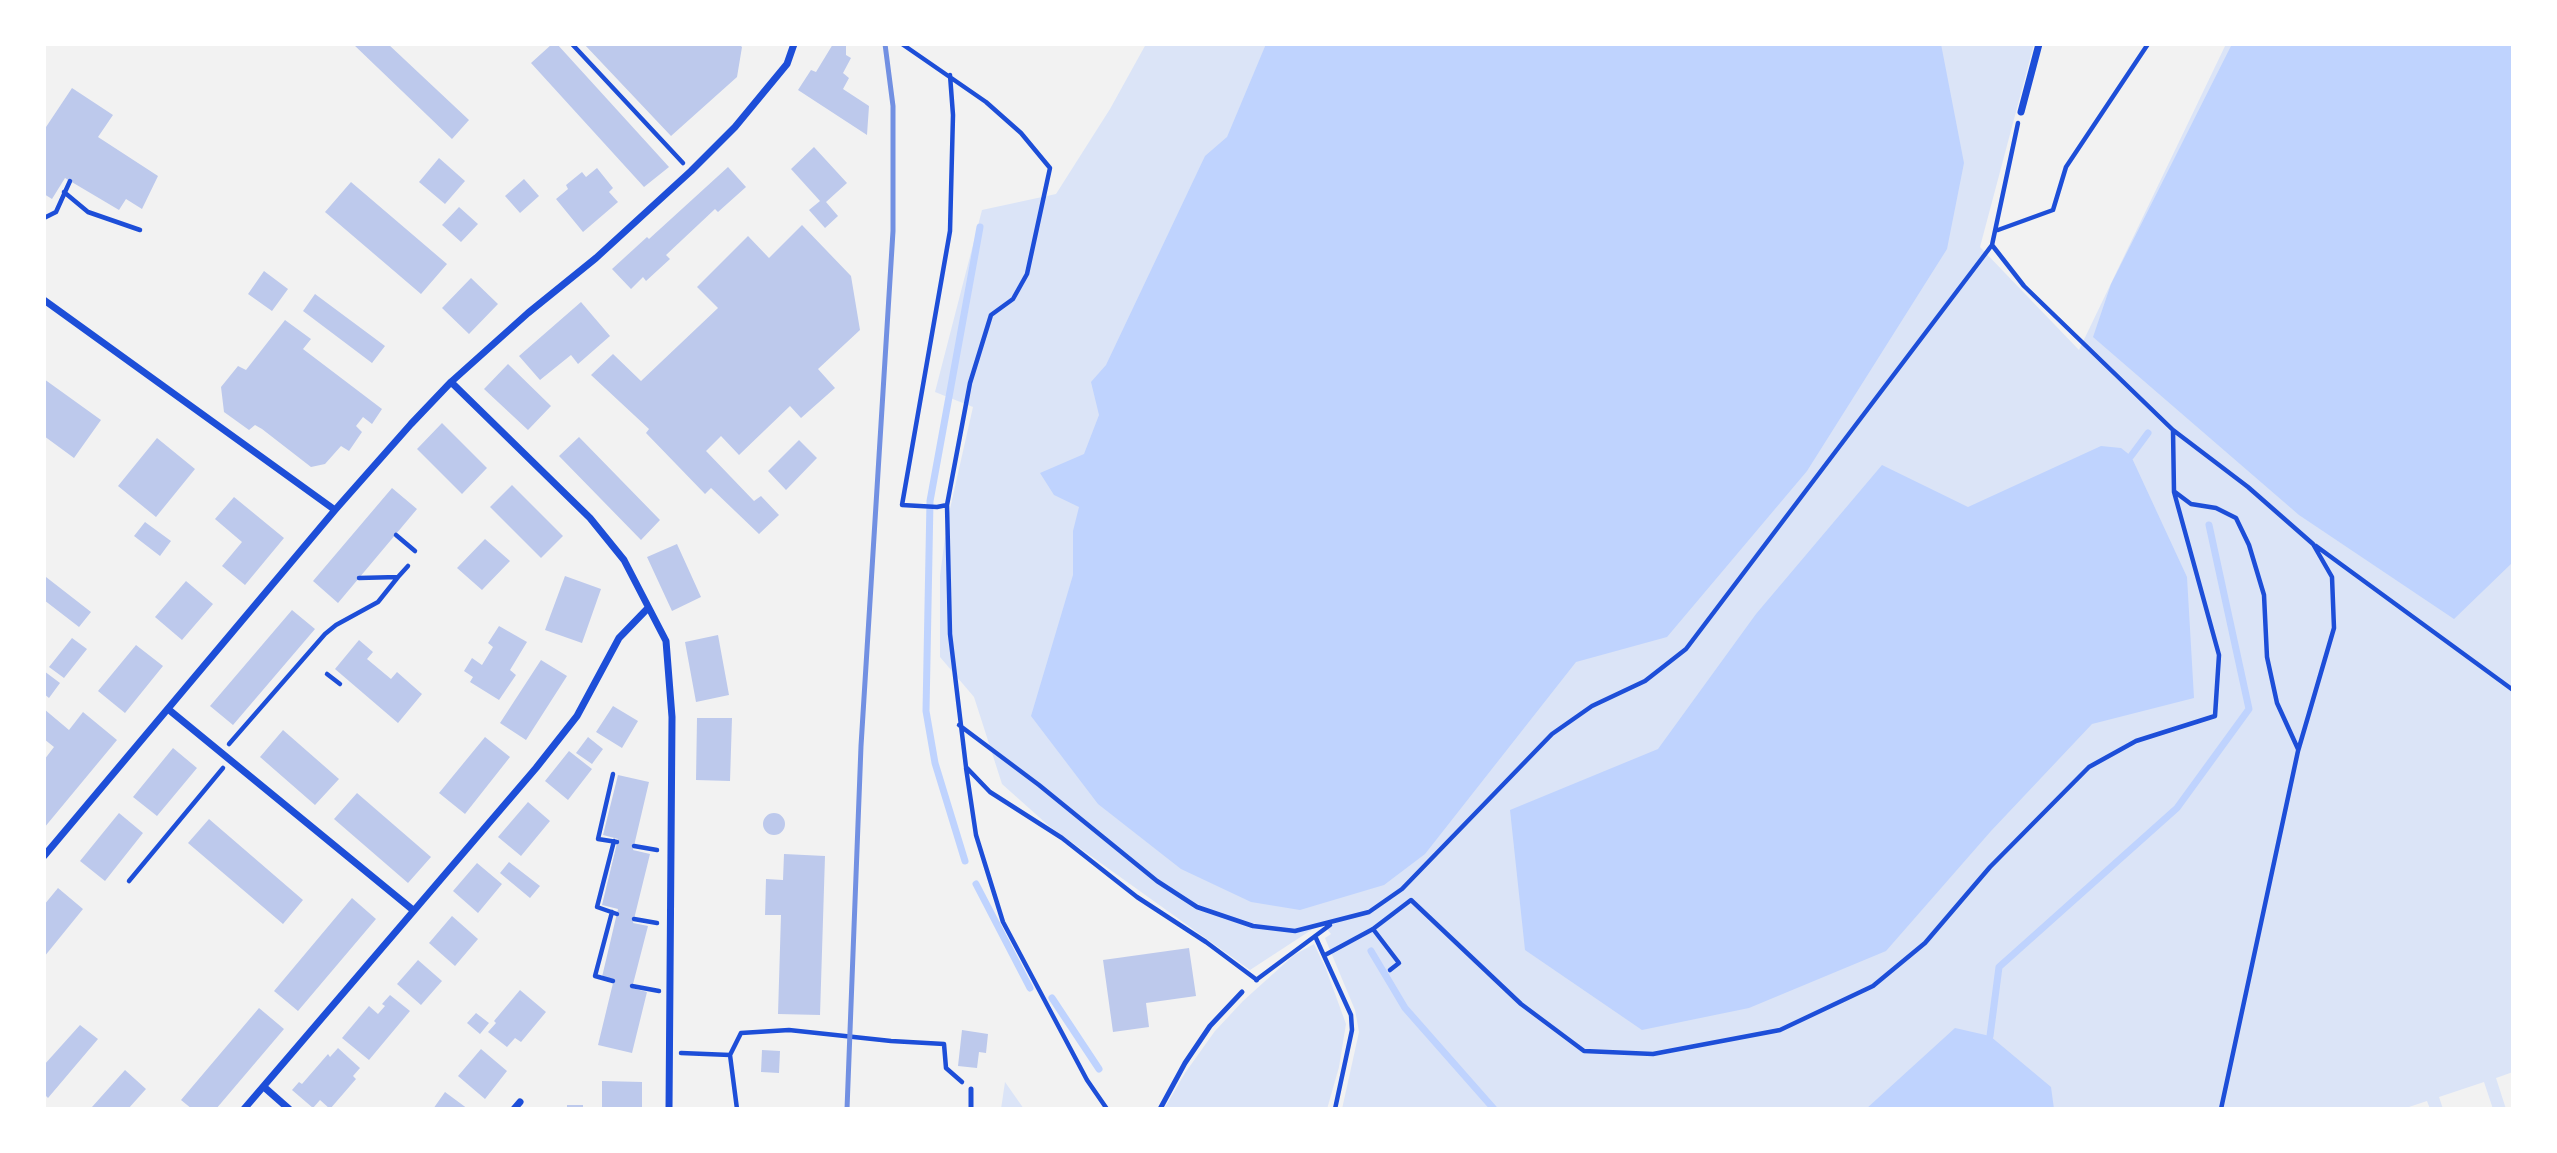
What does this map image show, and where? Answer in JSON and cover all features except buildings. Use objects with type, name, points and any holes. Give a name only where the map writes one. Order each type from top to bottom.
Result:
[{"type":"street","points":[[44,856],[335,510],[451,382],[528,313],[596,258],[691,171],[735,127],[770,85],[787,64],[794,44]]},
{"type":"street","points":[[2021,112],[2039,44]]},
{"type":"street","points":[[44,300],[335,510]]},
{"type":"street","points":[[451,382],[590,518],[624,560],[666,641],[672,717],[669,1109]]},
{"type":"street","points":[[244,1109],[536,768],[577,716],[619,638],[648,608]]},
{"type":"street","points":[[168,709],[413,910]]},
{"type":"street","points":[[264,1087],[289,1109]]},
{"type":"street","points":[[514,1109],[520,1102]]},
{"type":"lane","points":[[1160,1109],[1185,1063],[1210,1026],[1242,992]]},
{"type":"lane","points":[[971,1089],[971,1109]]},
{"type":"path","points":[[572,44],[691,171]]},
{"type":"path","points":[[902,44],[986,102],[1021,133],[1050,168],[1027,274],[1013,299],[991,315],[971,383],[947,505],[950,634],[959,725],[976,835],[1003,922],[1087,1080],[1107,1109]]},
{"type":"path","points":[[1997,230],[2053,210],[2066,167],[2148,44]]},
{"type":"path","points":[[947,505],[902,505],[950,231],[953,115],[950,75]]},
{"type":"path","points":[[959,725],[1039,785],[1157,881],[1197,907],[1253,926],[1295,931],[1369,912],[1402,890],[1552,734],[1592,706],[1645,681],[1685,649],[1992,245],[2021,112]]},
{"type":"path","points":[[44,218],[57,212],[70,181]]},
{"type":"path","points":[[64,192],[88,212],[140,230]]},
{"type":"path","points":[[1992,245],[2024,286],[2173,430],[2248,487],[2313,544],[2513,690]]},
{"type":"path","points":[[1325,955],[1373,929],[1411,900],[1521,1004],[1584,1051],[1653,1054],[1780,1030],[1873,986],[1924,943],[1990,867],[2089,767],[2136,741],[2215,716],[2219,655],[2174,492],[2173,430]]},
{"type":"path","points":[[2174,492],[2191,504],[2216,508],[2235,518],[2249,545],[2264,595],[2267,657],[2277,703],[2298,751]]},
{"type":"path","points":[[396,535],[415,551]]},
{"type":"path","points":[[2221,1109],[2298,751],[2334,628],[2332,577],[2313,544]]},
{"type":"path","points":[[239,733],[325,634],[378,602],[408,566]]},
{"type":"path","points":[[359,578],[398,577]]},
{"type":"path","points":[[327,674],[340,684]]},
{"type":"path","points":[[129,881],[230,759]]},
{"type":"path","points":[[966,767],[990,792],[1062,838],[1137,897],[1206,942],[1257,980]]},
{"type":"path","points":[[613,774],[598,839],[615,842],[597,907],[615,913],[595,976],[613,981]]},
{"type":"path","points":[[634,846],[670,853]]},
{"type":"path","points":[[634,919],[672,926]]},
{"type":"path","points":[[1242,992],[1334,922]]},
{"type":"path","points":[[1373,929],[1399,963],[1390,970]]},
{"type":"path","points":[[1315,936],[1351,1014],[1352,1030],[1335,1109]]},
{"type":"path","points":[[632,986],[671,994]]},
{"type":"path","points":[[737,1109],[730,1055],[741,1033],[789,1030],[944,1044],[946,1068],[971,1089]]},
{"type":"path","points":[[689,1054],[730,1055]]},
{"type":"shaded area","points":[[1146,44],[2034,44],[1980,247],[2079,350],[2226,44],[2513,44],[2513,1072],[2496,1078],[2506,1109],[2493,1109],[2484,1082],[2439,1097],[2443,1109],[2430,1109],[2427,1101],[2403,1109],[1342,1109],[1359,1032],[1355,1010],[1325,938],[1331,934],[1322,923],[1250,970],[1049,826],[1002,784],[974,697],[940,657],[940,576],[947,522],[973,407],[935,392],[982,210],[1056,194],[1110,109]]},
{"type":"shaded area","points":[[1314,944],[1346,1024],[1339,1067],[1327,1109],[1164,1109],[1185,1073],[1215,1031],[1243,1001],[1294,955]]},
{"type":"shaded area","points":[[1005,1082],[1024,1109],[1001,1109]]},
{"type":"water","points":[[1266,44],[1941,44],[1964,163],[1947,249],[1807,471],[1667,637],[1576,662],[1425,854],[1384,885],[1300,910],[1251,902],[1181,869],[1098,804],[1031,716],[1073,575],[1073,531],[1079,507],[1054,495],[1040,473],[1084,454],[1099,415],[1091,382],[1106,365],[1205,156],[1227,137]]},
{"type":"water","points":[[2232,44],[2513,44],[2513,562],[2454,619],[2299,515],[2093,337],[2111,284]]},
{"type":"water","points":[[2101,446],[2121,448],[2131,456],[2187,577],[2194,698],[2092,724],[1991,831],[1886,951],[1749,1008],[1642,1030],[1525,950],[1510,810],[1658,749],[1756,614],[1882,465],[1968,507]]},
{"type":"water","points":[[1955,1028],[1990,1036],[2051,1087],[2054,1109],[1866,1109]]},
{"type":"waterway","points":[[965,861],[935,763],[926,711],[930,501],[980,227]]},
{"type":"waterway","points":[[2131,456],[2148,433]]},
{"type":"waterway","points":[[1990,1036],[1999,967],[2177,808],[2249,709],[2209,525]]},
{"type":"waterway","points":[[976,884],[1030,988]]},
{"type":"waterway","points":[[1371,951],[1405,1008],[1494,1109]]},
{"type":"waterway","points":[[1052,998],[1099,1069]]},
{"type":"railway","points":[[847,1109],[861,746],[893,231],[893,106],[885,44]]}]
